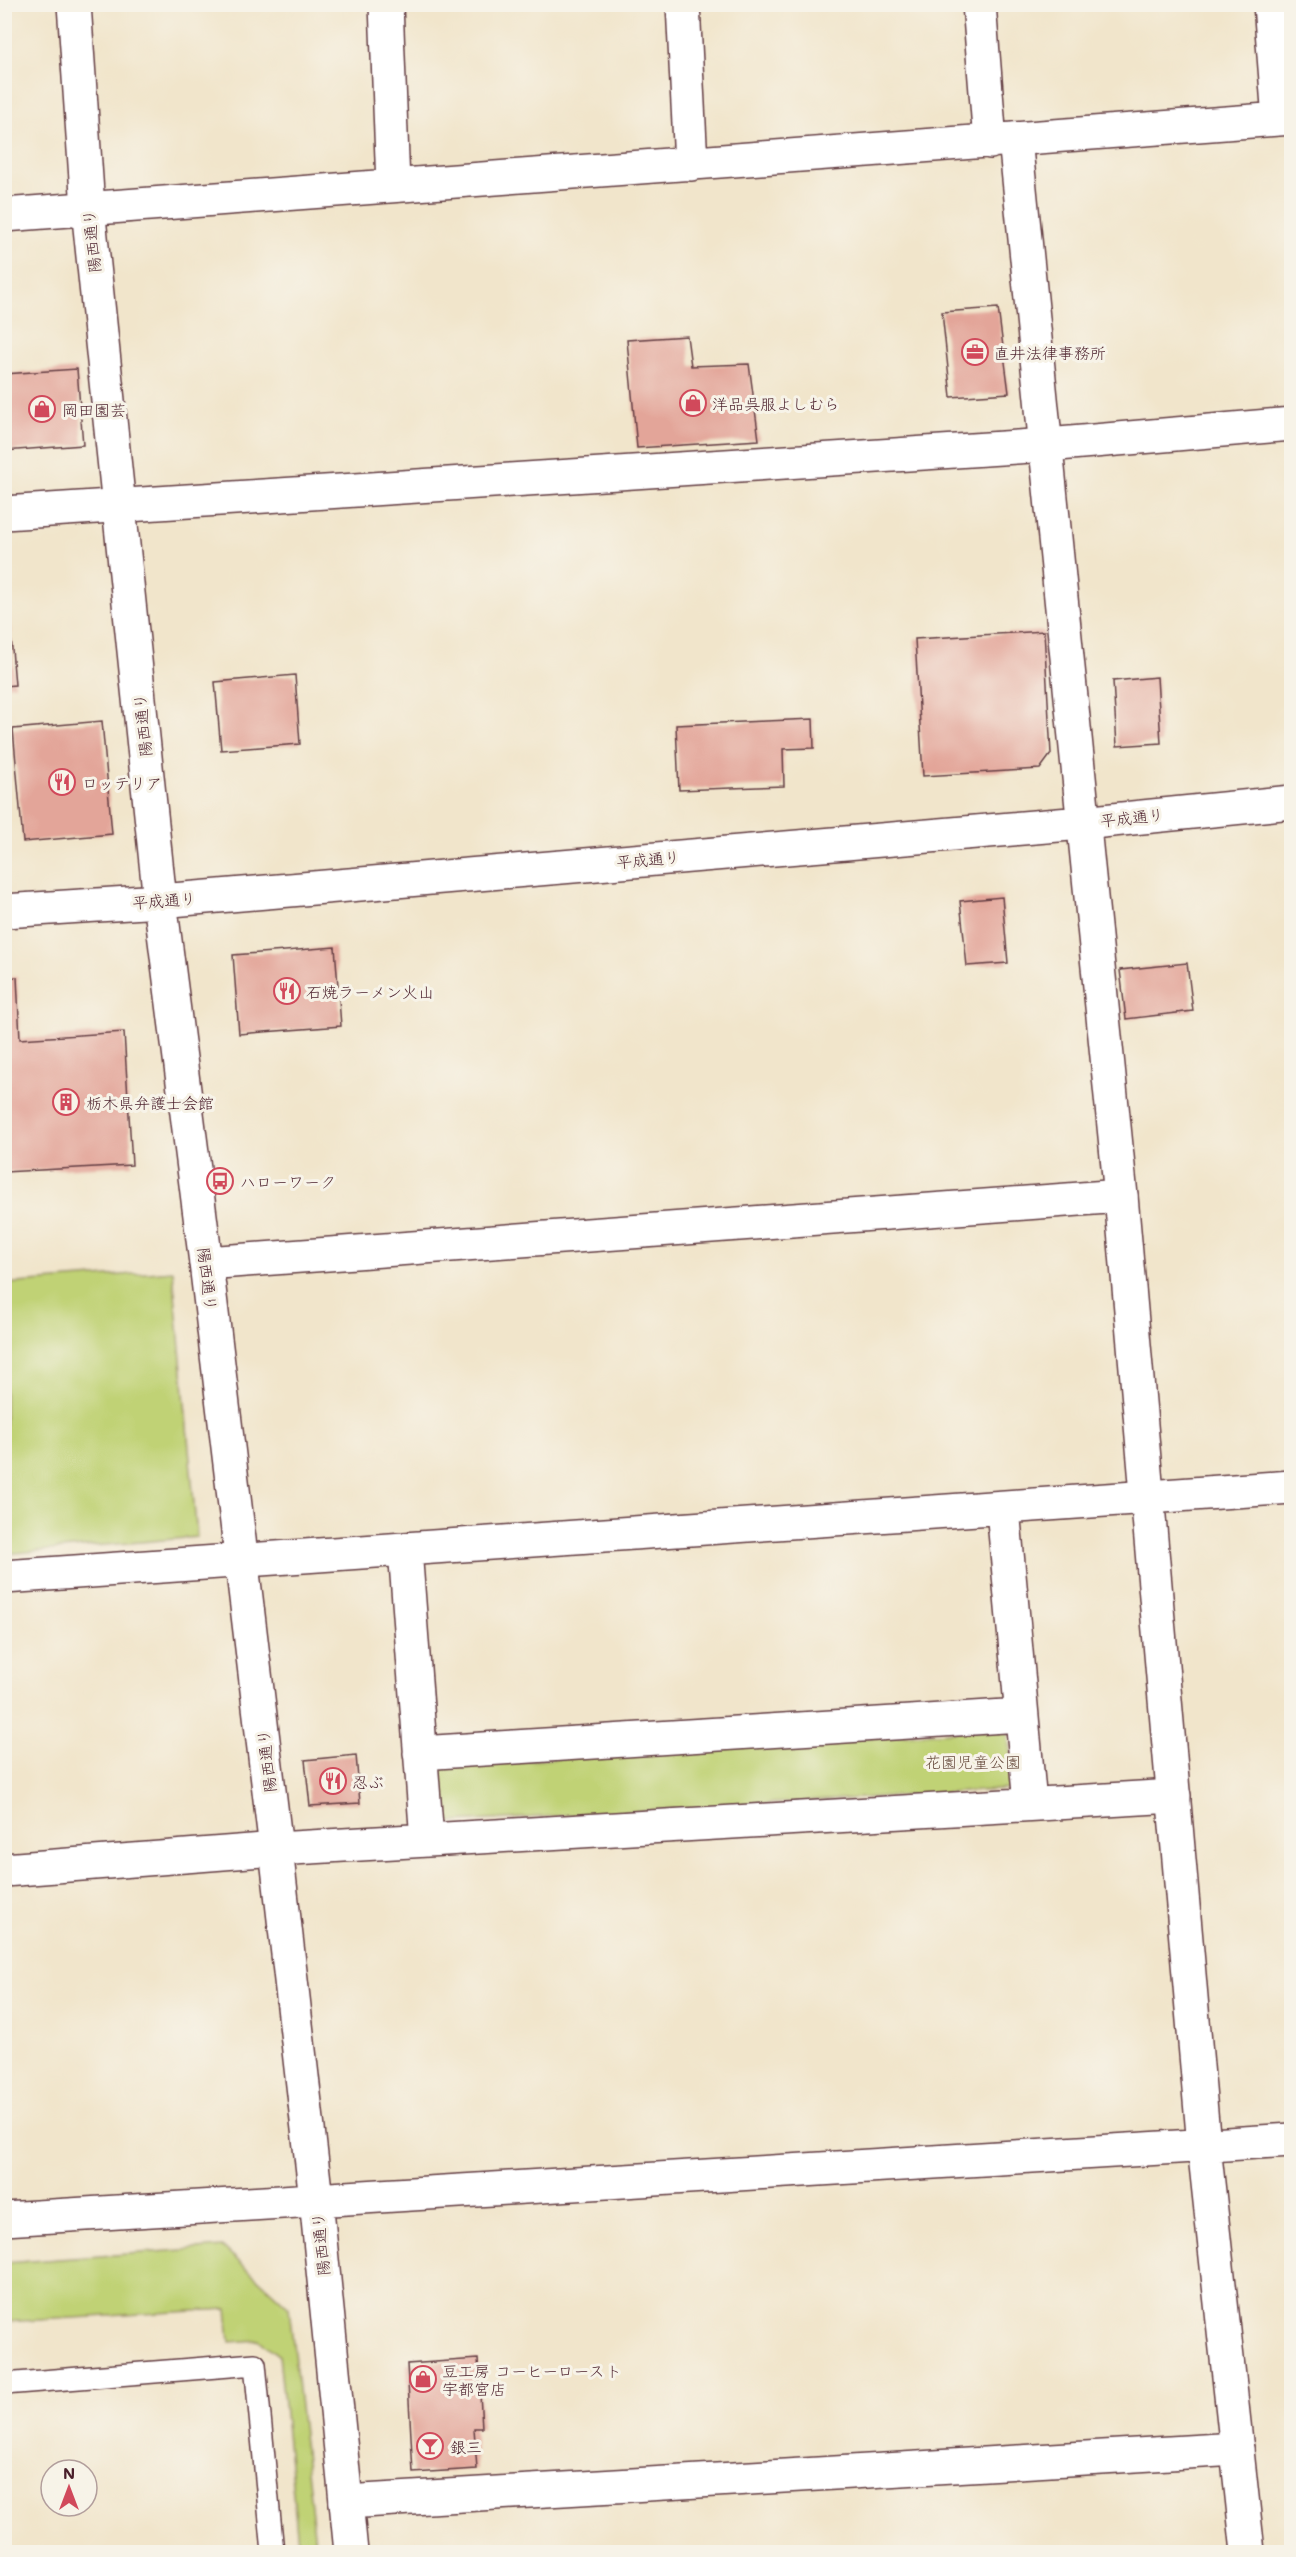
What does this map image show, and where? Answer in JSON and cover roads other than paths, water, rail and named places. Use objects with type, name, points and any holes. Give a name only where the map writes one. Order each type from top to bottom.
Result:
[{"type":"street","name":"陽西通り","points":[[74,4],[88,208],[160,901],[276,1849],[316,2199],[351,2553]]},
{"type":"street","points":[[386,4],[393,185]]},
{"type":"street","points":[[683,4],[692,164]]},
{"type":"street","points":[[979,4],[1002,141],[1047,446],[1082,822],[1121,1196],[1204,2145],[1248,2553]]},
{"type":"street","points":[[4,215],[1285,119],[1270,4]]},
{"type":"street","points":[[4,513],[1047,446],[1292,424]]},
{"type":"street","name":"平成通り","points":[[4,911],[160,901],[1292,802]]},
{"type":"street","points":[[206,1263],[1121,1196]]},
{"type":"street","points":[[4,1577],[1292,1488]]},
{"type":"street","points":[[1003,1509],[1030,1804]]},
{"type":"street","points":[[405,1549],[427,1840]]},
{"type":"street","points":[[420,1753],[1021,1714]]},
{"type":"street","points":[[4,1870],[276,1849],[1174,1796]]},
{"type":"street","points":[[4,2219],[1292,2140]]},
{"type":"street","points":[[346,2502],[1237,2449]]},
{"type":"lane","points":[[4,2384],[255,2364],[273,2553]]},
{"type":"place","name":"直井法律事務所","points":[[975,352]]},
{"type":"place","name":"洋品呉服よしむら","points":[[693,403]]},
{"type":"place","name":"岡田園芸","points":[[42,409]]},
{"type":"place","name":"ロッテリア","points":[[62,782]]},
{"type":"place","name":"石焼ラーメン火山","points":[[287,991]]},
{"type":"place","name":"栃木県弁護士会館","points":[[66,1102]]},
{"type":"place","name":"ハローワーク","points":[[220,1181]]},
{"type":"place","name":"忍ぶ","points":[[333,1781]]},
{"type":"place","name":"豆工房 コーヒーロースト 宇都宮店","points":[[423,2379]]},
{"type":"place","name":"銀三","points":[[430,2446]]},
{"type":"park label","name":"花園児童公園","points":[[973,1761]]}]
